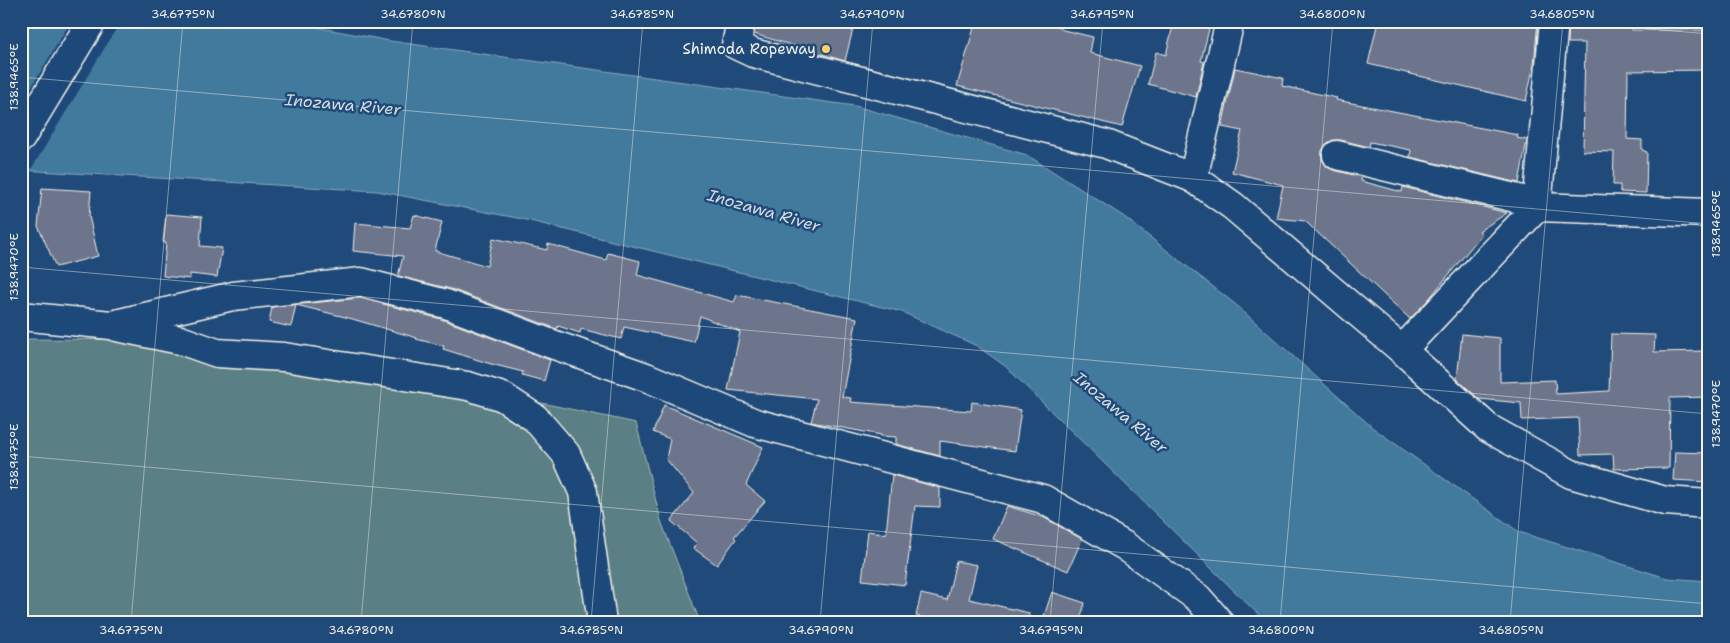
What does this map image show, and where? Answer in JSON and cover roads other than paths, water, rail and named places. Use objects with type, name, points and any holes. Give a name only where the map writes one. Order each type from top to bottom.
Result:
[{"type":"main road","points":[[21,138],[92,21]]},
{"type":"main road","points":[[742,21],[736,45],[753,53],[1106,144],[1193,178],[1233,206],[1402,350],[1488,428],[1571,474],[1666,501],[1709,504]]},
{"type":"main road","points":[[1193,178],[1230,21]]},
{"type":"main road","points":[[1402,350],[1537,207],[1554,21]]},
{"type":"main road","points":[[1337,155],[1523,200],[1537,207],[1709,214]]},
{"type":"main road","points":[[111,325],[233,296],[361,282],[446,304],[549,344],[646,377],[755,423],[1043,500],[1125,546],[1198,598],[1219,622]]},
{"type":"main road","points":[[21,316],[111,325],[180,340],[217,353],[284,357],[468,386],[504,397],[535,418],[566,454],[583,492],[602,622]]},
{"type":"water","name":"Inozawa River","points":[[21,21],[284,21],[390,41],[855,106],[1027,155],[1123,216],[1235,304],[1373,428],[1519,532],[1667,578],[1709,581],[1709,622],[1266,622],[1005,366],[977,346],[902,312],[522,219],[377,191],[21,170]]},
{"type":"place","name":"Shimoda Ropeway","points":[[826,49]]}]
